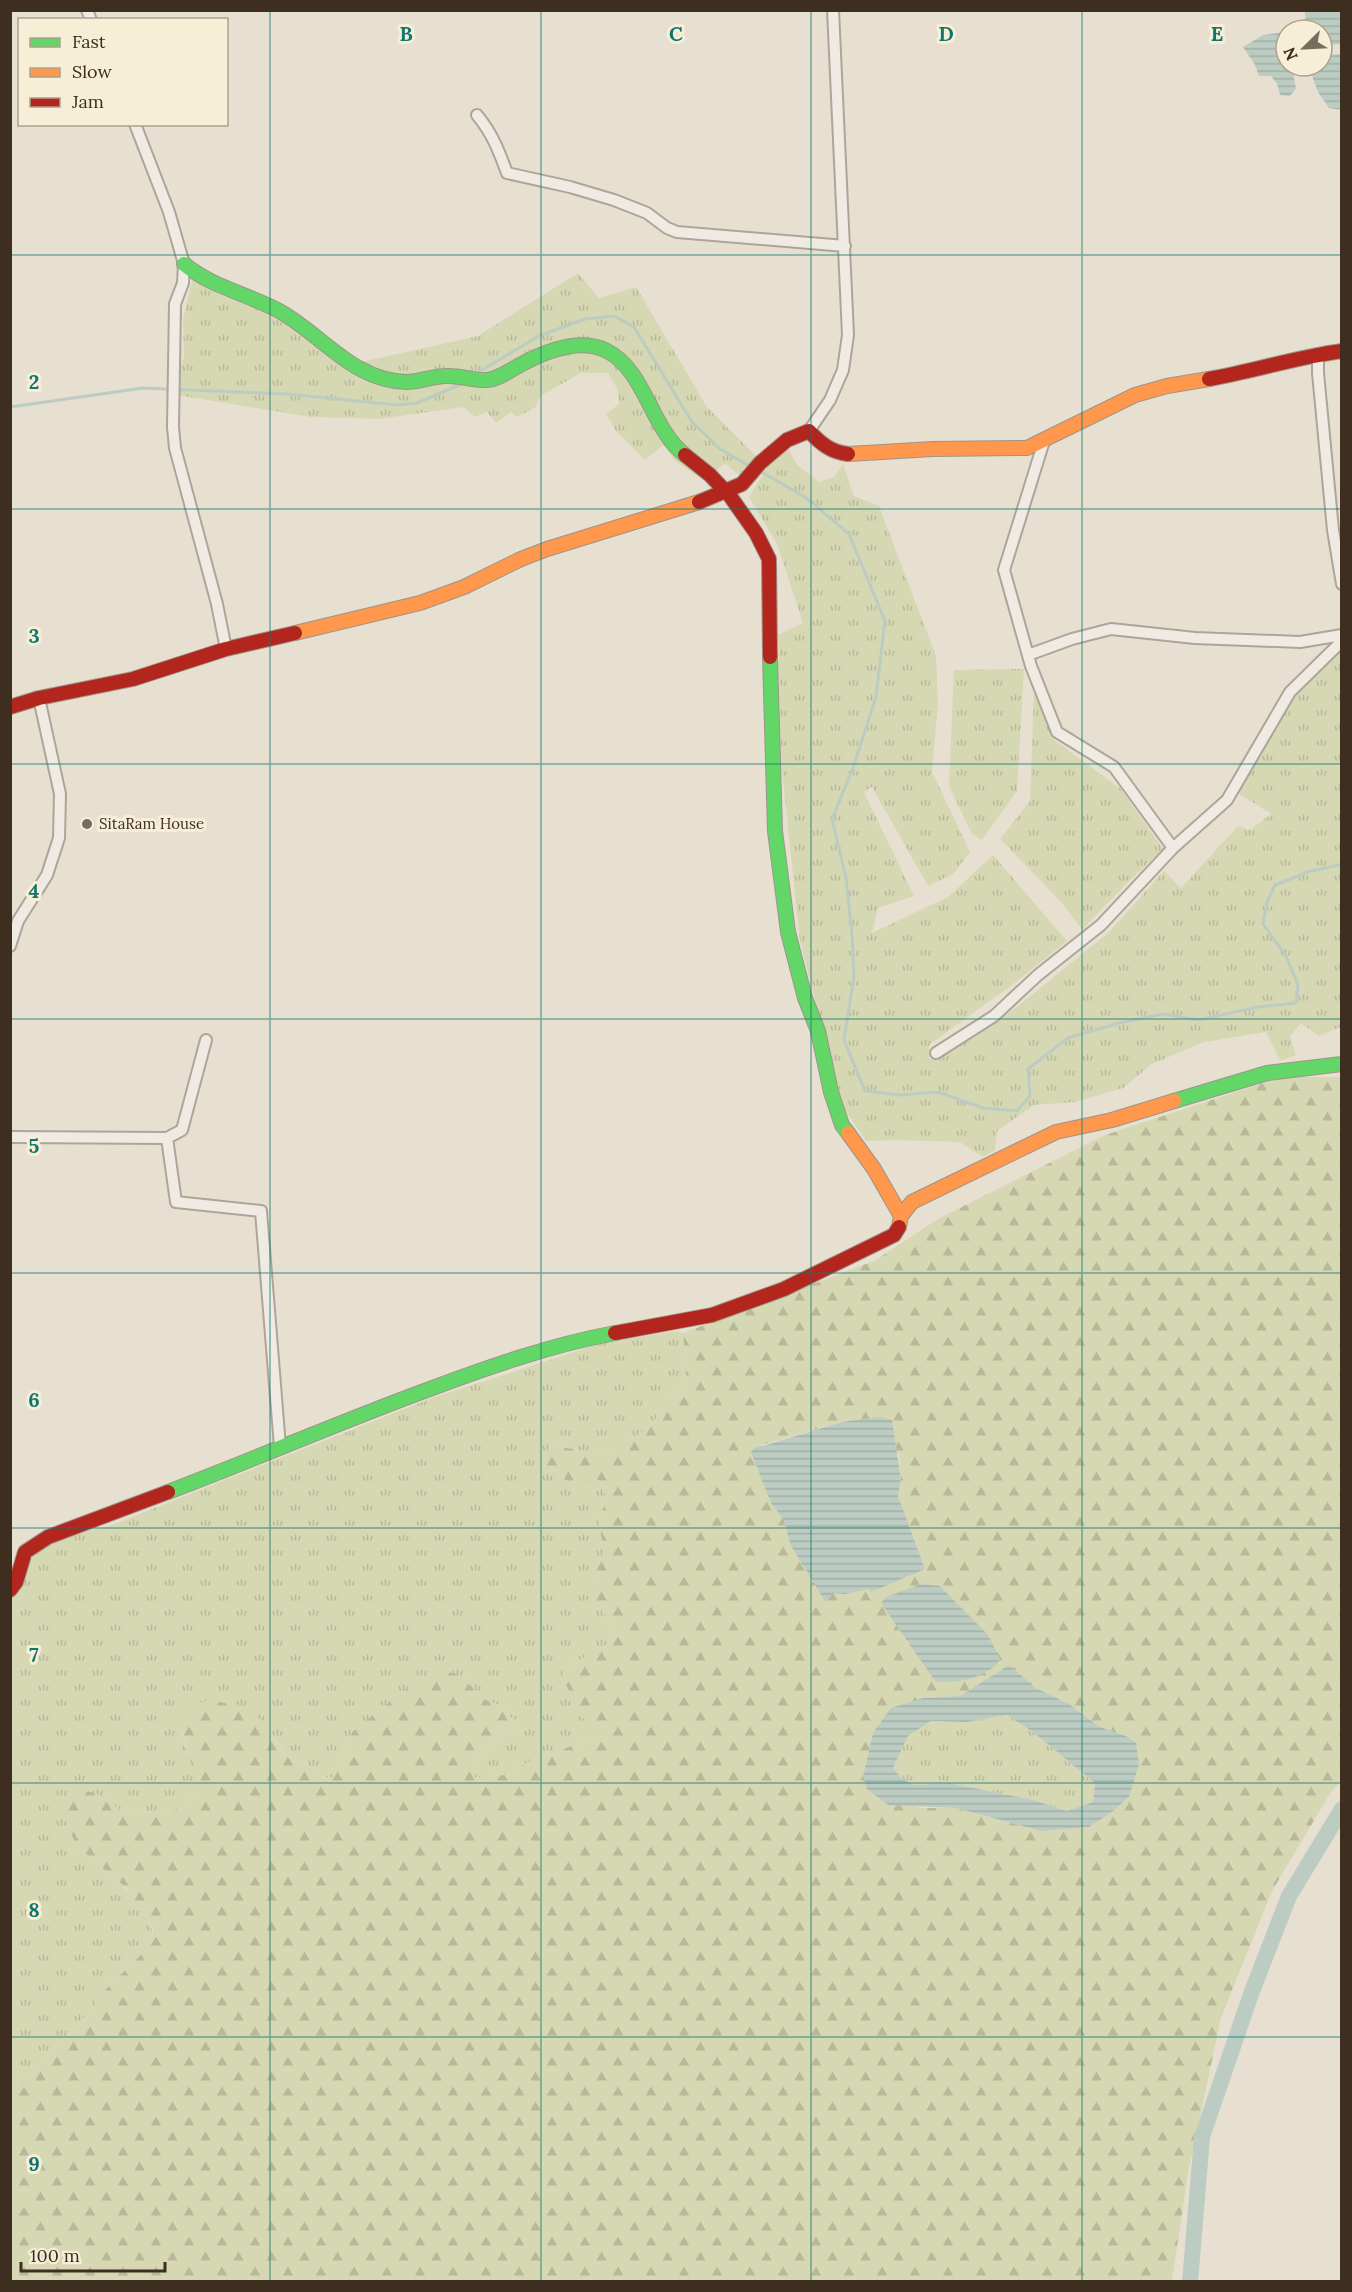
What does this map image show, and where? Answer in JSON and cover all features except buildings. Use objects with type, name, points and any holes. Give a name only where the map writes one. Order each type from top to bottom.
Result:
[{"type":"street","points":[[10,707],[39,698],[133,679],[226,650],[420,603],[464,587],[547,549],[683,508],[725,492],[742,484],[760,463],[787,441],[809,431],[830,400],[843,370],[848,335],[833,10]]},
{"type":"street","points":[[477,115],[495,141],[507,173],[570,187],[614,200],[647,213],[667,228],[677,232],[845,246]]},
{"type":"street","points":[[136,126],[169,212],[184,264],[183,283],[175,304],[173,428],[176,448],[217,604],[226,650]]},
{"type":"street","points":[[184,264],[196,276],[224,290],[280,312],[315,335],[346,361],[376,377],[405,382],[443,375],[485,380],[501,376],[524,362],[555,349],[578,345],[607,351],[623,365],[649,401],[668,437],[683,455],[699,465],[745,515],[761,540],[769,559],[770,705],[774,795],[782,893],[788,932],[805,998],[818,1031],[831,1092],[842,1125],[874,1169],[901,1216]]},
{"type":"street","points":[[809,431],[818,441],[834,452],[853,454],[933,449],[1027,448],[1135,395],[1167,386],[1248,372],[1318,354],[1341,351]]},
{"type":"street","points":[[1318,354],[1333,530],[1341,584]]},
{"type":"street","points":[[1044,441],[1004,570],[1028,655],[1057,732],[1114,767],[1173,848]]},
{"type":"street","points":[[1028,655],[1072,639],[1111,629],[1195,638],[1300,642],[1341,635]]},
{"type":"street","points":[[936,1053],[994,1016],[1054,962],[1101,925],[1173,848],[1227,800],[1290,692],[1341,641]]},
{"type":"street","points":[[10,946],[18,921],[47,875],[59,838],[60,794],[39,698]]},
{"type":"street","points":[[10,1137],[167,1138],[182,1130],[206,1040]]},
{"type":"street","points":[[10,1590],[16,1582],[25,1552],[48,1537],[230,1469],[331,1426],[501,1362],[609,1334],[712,1315],[784,1289],[894,1234],[899,1228],[901,1216],[912,1202],[1056,1132],[1112,1120],[1267,1073],[1341,1064]]},
{"type":"street","points":[[167,1138],[176,1202],[261,1211],[280,1447]]},
{"type":"green space","points":[[578,273],[599,298],[636,287],[707,407],[758,458],[739,475],[725,464],[713,472],[709,487],[705,481],[675,461],[663,445],[645,460],[616,431],[606,414],[619,404],[618,390],[608,373],[581,373],[540,396],[536,407],[517,417],[511,412],[496,423],[487,412],[475,417],[463,407],[379,419],[311,417],[178,395],[176,378],[184,357],[183,319],[193,278],[222,296],[253,307],[295,329],[343,366],[478,336]]},
{"type":"green space","points":[[786,445],[797,465],[819,482],[834,477],[843,464],[854,496],[879,506],[936,656],[938,704],[932,772],[970,852],[953,874],[928,886],[872,787],[864,792],[914,896],[878,908],[872,933],[948,897],[993,855],[1067,941],[1016,982],[929,1045],[929,1059],[972,1038],[1018,1006],[1108,933],[1164,871],[1181,888],[1238,826],[1250,830],[1271,814],[1238,793],[1292,693],[1341,645],[1341,1027],[1319,1036],[1301,1023],[1290,1037],[1296,1055],[1280,1061],[1266,1032],[1204,1042],[1152,1064],[1123,1088],[1075,1102],[1034,1105],[997,1131],[995,1150],[983,1157],[960,1142],[866,1141],[843,1107],[800,941],[781,761],[778,635],[803,623],[777,544],[749,497],[771,461]]},
{"type":"green space","points":[[1024,669],[1017,791],[982,840],[972,834],[949,786],[954,670]]},
{"type":"green space","points":[[1034,690],[1040,699],[1054,740],[1121,789],[1163,849],[1082,930],[1063,904],[1000,839],[1030,801]]},
{"type":"green space","points":[[1281,1077],[1341,1077],[1341,1781],[1331,1792],[1272,1891],[1221,2018],[1188,2173],[1172,2281],[11,2282],[11,2085],[29,2074],[42,2062],[87,2014],[107,1988],[151,1945],[153,1929],[146,1914],[126,1888],[77,1846],[70,1831],[67,1799],[81,1790],[95,1793],[122,1811],[170,1812],[185,1806],[196,1794],[194,1774],[180,1717],[194,1705],[207,1701],[221,1702],[255,1715],[265,1724],[283,1752],[295,1763],[316,1775],[332,1778],[341,1764],[352,1732],[416,1681],[446,1671],[461,1676],[483,1699],[498,1705],[509,1716],[523,1724],[498,1739],[485,1751],[476,1768],[475,1778],[504,1775],[534,1759],[594,1738],[566,1685],[561,1669],[603,1648],[613,1636],[611,1620],[594,1603],[592,1595],[593,1578],[603,1553],[598,1520],[605,1503],[605,1492],[604,1487],[595,1478],[573,1482],[550,1475],[544,1458],[546,1451],[552,1446],[601,1453],[633,1439],[652,1424],[684,1382],[686,1375],[683,1333],[874,1261],[938,1219],[1105,1135]],"holes":[[[842,1422],[899,1454],[901,1479],[898,1496],[925,1569],[868,1589],[833,1593],[790,1544],[784,1520],[771,1503],[752,1452],[755,1447]],[[1009,1665],[1036,1688],[1069,1704],[1100,1727],[1126,1736],[1129,1797],[1112,1812],[1089,1827],[1041,1831],[956,1808],[920,1808],[863,1776],[873,1733],[923,1698],[960,1696]]]},
{"type":"green space","points":[[677,1331],[683,1333],[686,1375],[684,1382],[652,1424],[633,1439],[601,1453],[552,1446],[546,1451],[544,1458],[572,1482],[595,1478],[604,1487],[605,1492],[605,1503],[598,1521],[603,1553],[593,1578],[594,1603],[611,1620],[613,1636],[603,1648],[562,1669],[566,1685],[595,1738],[534,1759],[504,1775],[474,1778],[480,1758],[490,1745],[522,1724],[498,1705],[483,1699],[461,1676],[352,1731],[341,1764],[332,1778],[319,1776],[299,1766],[275,1741],[262,1721],[182,1733],[196,1778],[196,1794],[185,1806],[170,1812],[122,1811],[95,1793],[77,1846],[122,1885],[142,1908],[152,1931],[151,1945],[107,1988],[87,2014],[42,2062],[29,2074],[11,2085],[10,1602],[35,1552],[70,1535],[109,1526],[432,1398],[605,1342]]},
{"type":"green space","points":[[1007,1715],[1033,1732],[1095,1783],[1093,1802],[1068,1811],[1032,1800],[949,1783],[915,1785],[902,1779],[893,1768],[908,1736],[931,1721],[967,1722]]},
{"type":"shaded area","points":[[1305,11],[1341,11],[1341,44],[1334,44],[1334,18],[1305,18]]},
{"type":"shaded area","points":[[1274,34],[1274,78],[1294,78],[1296,89],[1290,96],[1280,95],[1277,84],[1271,76],[1259,76],[1255,65],[1243,47],[1263,35]]},
{"type":"shaded area","points":[[1341,54],[1341,110],[1329,108],[1318,92],[1313,78],[1334,78],[1334,55]]},
{"type":"shaded area","points":[[879,1417],[892,1420],[901,1479],[898,1496],[925,1569],[871,1592],[868,1589],[845,1594],[834,1593],[825,1601],[790,1544],[784,1520],[771,1503],[751,1452],[755,1447],[842,1422]]},
{"type":"shaded area","points":[[922,1584],[940,1586],[988,1635],[1000,1659],[989,1671],[961,1681],[935,1681],[881,1603],[886,1597]]},
{"type":"shaded area","points":[[1009,1665],[1036,1688],[1069,1704],[1100,1727],[1126,1736],[1136,1743],[1139,1764],[1129,1797],[1089,1827],[1041,1831],[956,1808],[888,1805],[867,1789],[863,1776],[873,1733],[891,1708],[923,1698],[960,1696]],"holes":[[[1007,1715],[1033,1732],[1095,1783],[1093,1802],[1067,1811],[1033,1800],[949,1783],[915,1785],[902,1779],[893,1768],[908,1736],[931,1721],[967,1722]]]},
{"type":"waterway","points":[[475,374],[539,336],[585,319],[614,316],[634,327],[692,422],[720,449],[751,467]]},
{"type":"waterway","points":[[10,407],[143,388],[287,394],[397,405],[417,403],[464,383]]},
{"type":"waterway","points":[[760,471],[805,497],[849,534],[885,621],[876,697],[853,768],[832,819],[846,878],[852,934],[854,976],[844,1040],[865,1091],[899,1095],[938,1092],[983,1108],[1017,1111],[1030,1096],[1028,1069],[1068,1038],[1119,1023],[1163,1014],[1198,1020],[1258,1007],[1296,1003],[1298,985],[1286,956],[1263,924],[1267,902],[1275,885],[1308,872],[1342,864]]},
{"type":"waterway","points":[[1190,2282],[1202,2137],[1251,1994],[1289,1896],[1342,1809]]},
{"type":"traffic: fast","points":[[184,264],[219,285],[281,312],[355,366],[387,380],[411,382],[451,376],[487,380],[500,376],[540,355],[562,348],[585,345],[607,351],[620,360],[630,372],[673,444],[685,455]]},
{"type":"traffic: fast","points":[[770,657],[775,831],[788,932],[805,998],[818,1031],[831,1092],[842,1125],[848,1133]]},
{"type":"traffic: fast","points":[[1174,1101],[1267,1073],[1342,1064]]},
{"type":"traffic: fast","points":[[168,1492],[473,1373],[543,1350],[615,1333]]},
{"type":"traffic: slow","points":[[848,454],[933,449],[1027,448],[1135,395],[1167,386],[1209,379]]},
{"type":"traffic: slow","points":[[295,633],[420,603],[464,587],[547,549],[699,502]]},
{"type":"traffic: slow","points":[[899,1227],[901,1216],[912,1202],[1056,1132],[1112,1120],[1174,1101]]},
{"type":"traffic: slow","points":[[848,1133],[874,1169],[901,1216]]},
{"type":"traffic: jam","points":[[1209,379],[1342,351]]},
{"type":"traffic: jam","points":[[699,502],[742,484],[760,463],[787,440],[809,431],[827,447],[848,454]]},
{"type":"traffic: jam","points":[[685,455],[710,475],[730,496],[756,533],[769,559],[770,657]]},
{"type":"traffic: jam","points":[[10,707],[39,698],[133,679],[226,649],[295,633]]},
{"type":"traffic: jam","points":[[615,1333],[712,1315],[784,1289],[894,1235],[899,1227]]},
{"type":"traffic: jam","points":[[10,1590],[16,1582],[25,1552],[48,1537],[168,1492]]},
{"type":"place","name":"SitaRam House","points":[[87,824]]}]
